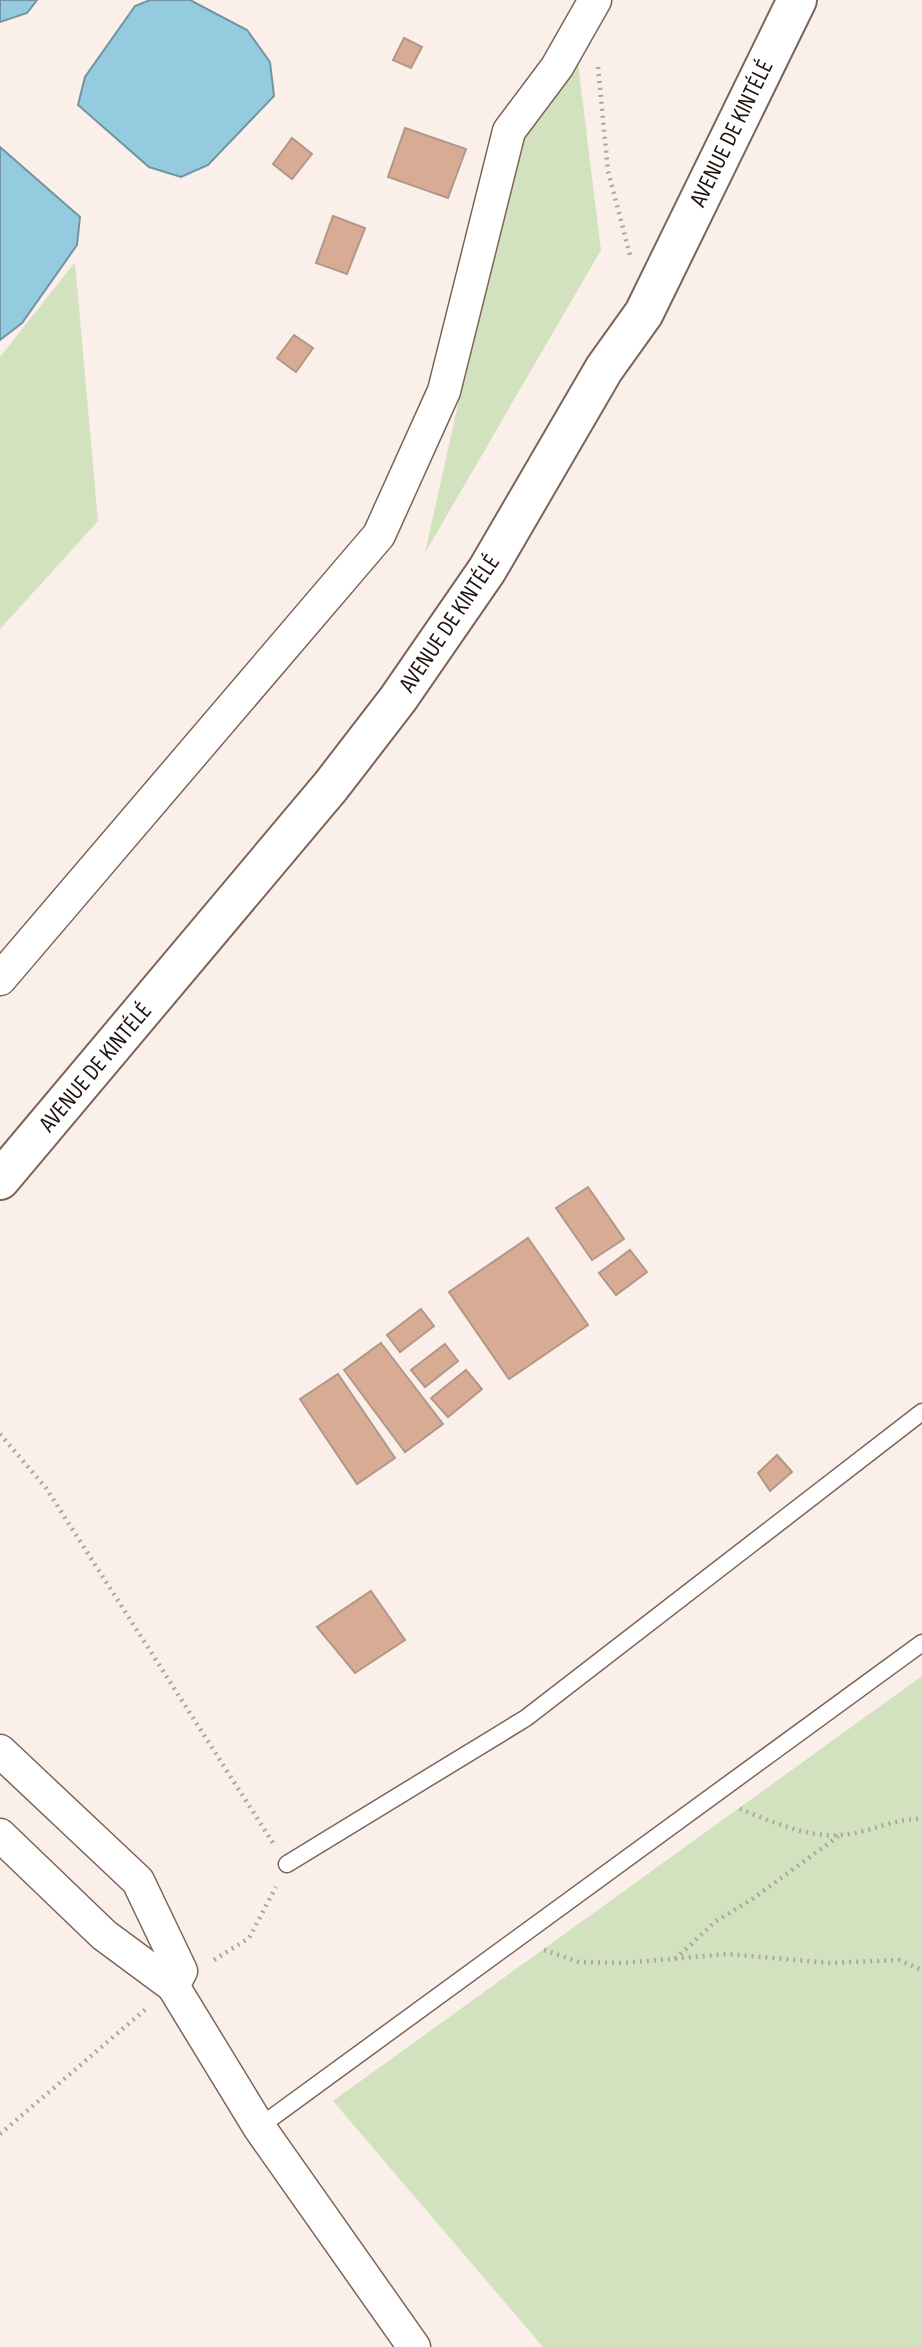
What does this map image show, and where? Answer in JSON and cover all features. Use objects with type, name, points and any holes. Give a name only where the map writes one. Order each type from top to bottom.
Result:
[{"type":"main road","name":"AVENUE DE KINTÉLÉ","points":[[0,1180],[331,786],[398,699],[487,570],[604,369],[645,313],[797,0]]},
{"type":"street","points":[[0,979],[379,536],[444,391],[509,131],[556,67],[593,5]]},
{"type":"street","points":[[0,1751],[138,1881],[181,1971],[173,1986]]},
{"type":"street","points":[[0,1835],[103,1935],[173,1986],[259,2127],[414,2347]]},
{"type":"lane","points":[[287,1864],[526,1718],[922,1412]]},
{"type":"lane","points":[[259,2127],[922,1643]]},
{"type":"path","points":[[593,5],[608,171],[645,313]]},
{"type":"path","points":[[0,1434],[46,1488],[287,1864],[249,1938],[173,1986],[0,2134]]},
{"type":"path","points":[[710,1797],[790,1828],[841,1835],[910,1818],[922,1819]]},
{"type":"path","points":[[674,1960],[716,1921],[751,1900],[841,1835]]},
{"type":"path","points":[[513,1940],[579,1962],[674,1960],[728,1954],[831,1963],[899,1960],[922,1970]]},
{"type":"green space","points":[[577,55],[601,250],[425,553],[517,138]]},
{"type":"green space","points":[[75,262],[98,521],[0,629],[0,357]]},
{"type":"green space","points":[[922,1676],[922,2347],[543,2347],[333,2101]]},
{"type":"water","points":[[0,0],[37,0],[27,13],[0,22]]},
{"type":"water","points":[[150,0],[190,0],[247,30],[270,62],[274,96],[208,165],[181,177],[149,167],[78,105],[85,77],[135,6]]},
{"type":"water","points":[[0,147],[80,217],[77,245],[22,323],[0,340]]},
{"type":"building","points":[[404,38],[422,47],[411,68],[393,60]]},
{"type":"building","points":[[405,128],[466,149],[448,198],[388,177]]},
{"type":"building","points":[[292,138],[312,154],[292,179],[273,164]]},
{"type":"building","points":[[333,216],[365,228],[347,274],[316,263]]},
{"type":"building","points":[[294,335],[313,348],[296,372],[277,358]]},
{"type":"building","points":[[588,1187],[624,1239],[592,1260],[556,1208]]},
{"type":"building","points":[[528,1238],[588,1325],[509,1379],[449,1292]]},
{"type":"building","points":[[630,1250],[647,1272],[616,1295],[599,1273]]},
{"type":"building","points":[[421,1309],[434,1326],[400,1352],[387,1335]]},
{"type":"building","points":[[381,1343],[443,1424],[405,1452],[344,1370]]},
{"type":"building","points":[[445,1344],[458,1361],[425,1387],[411,1370]]},
{"type":"building","points":[[466,1370],[482,1389],[448,1417],[431,1398]]},
{"type":"building","points":[[338,1374],[395,1458],[357,1484],[300,1399]]},
{"type":"building","points":[[777,1455],[792,1472],[770,1491],[758,1473]]},
{"type":"building","points":[[371,1591],[405,1640],[355,1673],[317,1627]]}]
